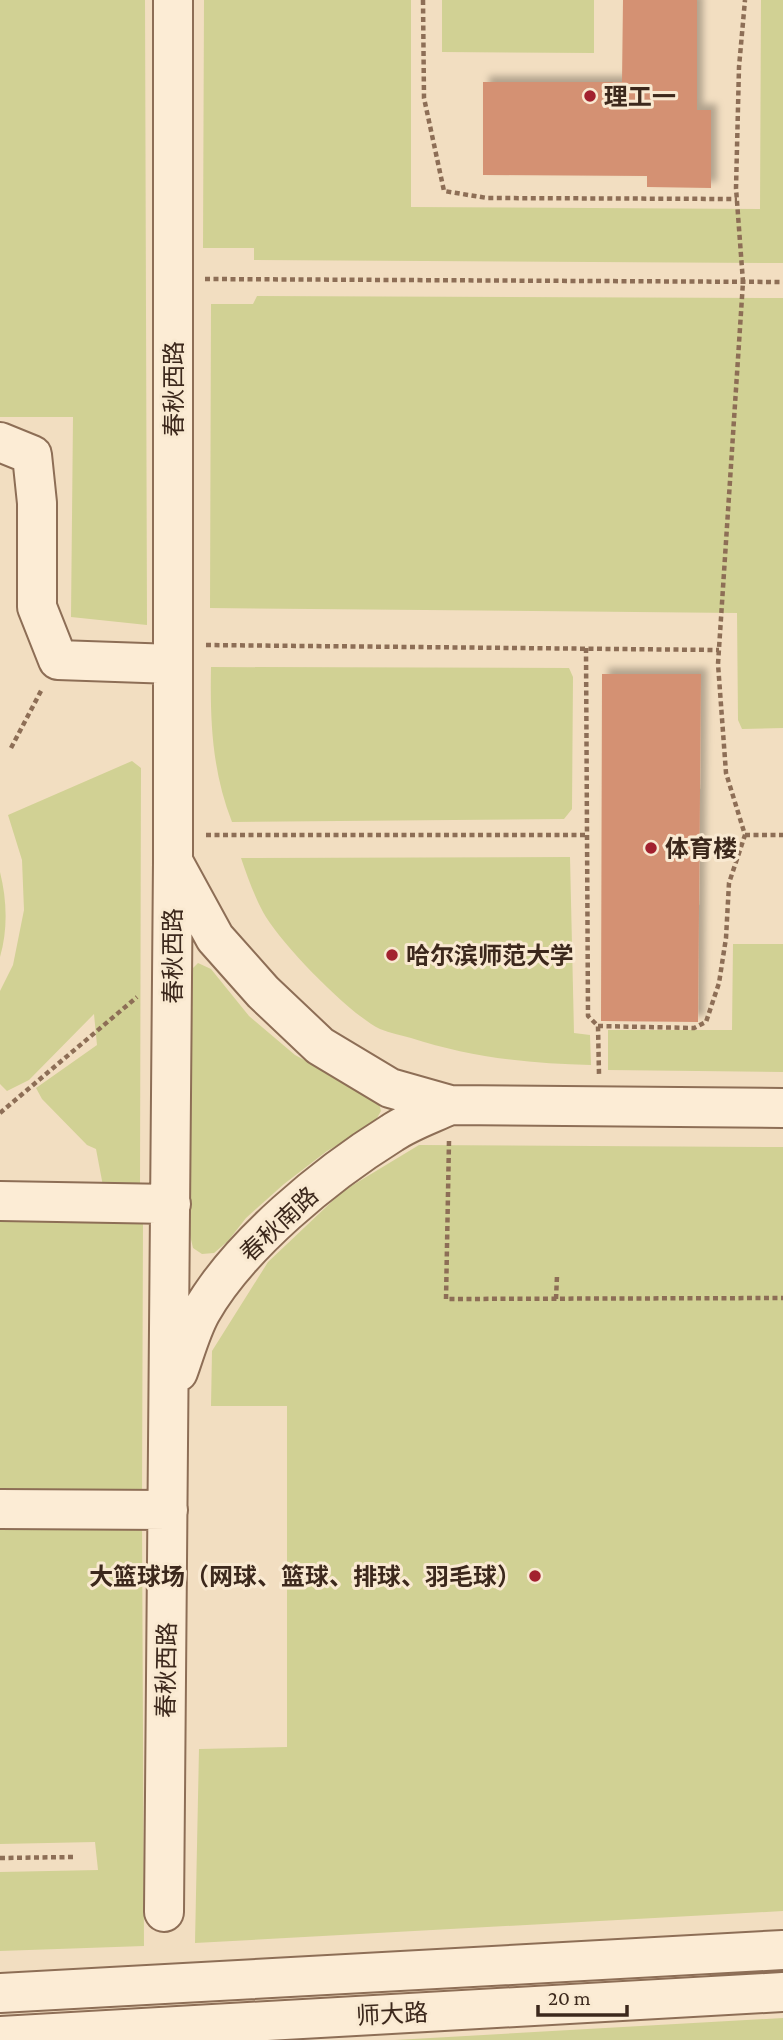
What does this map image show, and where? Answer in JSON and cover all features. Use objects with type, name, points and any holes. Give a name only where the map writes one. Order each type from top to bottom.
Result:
[{"type":"street","name":"春秋西路","points":[[164,1912],[173,848],[173,0]]},
{"type":"street","points":[[0,442],[32,455],[37,503],[37,607],[58,660],[173,655]]},
{"type":"street","name":"春秋南路","points":[[173,848],[215,938],[263,992],[320,1046],[390,1088],[450,1105],[783,1108]]},
{"type":"street","name":"春秋南路","points":[[169,1397],[200,1314],[228,1270],[274,1225],[332,1175],[393,1132],[450,1105]]},
{"type":"street","points":[[0,1201],[170,1204]]},
{"type":"street","points":[[0,1509],[168,1510]]},
{"type":"street","name":"师大路","points":[[0,1993],[783,1950]]},
{"type":"street","name":"师大路","points":[[0,2036],[783,1992]]},
{"type":"path","points":[[423,0],[424,98],[444,191],[487,198],[737,199]]},
{"type":"path","points":[[598,1026],[694,1028],[706,1022],[719,984],[726,938],[729,883],[745,835],[726,773],[718,664],[743,282],[737,199],[740,68],[745,0]]},
{"type":"path","points":[[173,279],[783,282]]},
{"type":"path","points":[[173,655],[586,648],[719,650]]},
{"type":"path","points":[[586,648],[589,1016],[598,1026],[600,1106]]},
{"type":"path","points":[[11,748],[58,660]]},
{"type":"path","points":[[173,848],[587,835]]},
{"type":"path","points":[[745,835],[783,835]]},
{"type":"path","points":[[0,1113],[172,967]]},
{"type":"path","points":[[450,1105],[446,1299],[783,1298]]},
{"type":"path","points":[[556,1299],[557,1276]]},
{"type":"path","points":[[0,1858],[74,1857]]},
{"type":"green space","points":[[0,0],[145,0],[147,625],[71,617],[73,417],[0,417]]},
{"type":"green space","points":[[204,0],[411,0],[411,207],[760,209],[761,0],[783,0],[783,263],[254,260],[254,248],[203,248]]},
{"type":"green space","points":[[442,0],[594,0],[594,53],[442,52]]},
{"type":"green space","points":[[257,296],[783,298],[783,728],[742,729],[738,720],[737,613],[210,608],[211,304],[253,304]]},
{"type":"green space","points":[[211,667],[569,668],[573,677],[572,809],[564,819],[232,822],[216,765]]},
{"type":"green space","points":[[132,761],[141,768],[140,1186],[103,1186],[96,1149],[87,1145],[42,1099],[36,1088],[97,1045],[94,1014],[29,1080],[7,1091],[0,1084],[0,991],[13,965],[24,910],[22,860],[8,815]]},
{"type":"green space","points":[[570,857],[574,1033],[590,1035],[591,1065],[477,1055],[380,1029],[334,994],[284,941],[263,912],[241,858]]},
{"type":"green space","points":[[0,872],[6,915],[0,957]]},
{"type":"green space","points":[[733,944],[783,944],[783,1072],[608,1070],[608,1030],[732,1030]]},
{"type":"green space","points":[[198,963],[211,969],[249,1016],[295,1055],[378,1100],[381,1111],[373,1125],[327,1151],[284,1184],[246,1218],[228,1241],[214,1253],[202,1254],[193,1248],[190,1235],[192,969]]},
{"type":"green space","points":[[419,1145],[783,1147],[783,1911],[195,1943],[199,1749],[287,1747],[287,1406],[211,1406],[212,1351],[268,1262],[343,1191]]},
{"type":"green space","points":[[0,1220],[143,1222],[142,1498],[0,1495]]},
{"type":"green space","points":[[0,1519],[142,1520],[144,1946],[0,1951],[0,1872],[98,1870],[95,1842],[0,1844]]},
{"type":"green space","points":[[783,2018],[783,2040],[395,2040]]},
{"type":"building","name":"理工一","points":[[623,0],[697,0],[697,110],[711,110],[711,188],[647,187],[647,176],[483,175],[483,82],[622,82]]},
{"type":"building","name":"体育楼","points":[[602,674],[701,674],[698,1022],[601,1021]]},
{"type":"place","name":"理工一","points":[[590,96]]},
{"type":"place","name":"体育楼","points":[[651,848]]},
{"type":"place","name":"哈尔滨师范大学","points":[[392,955]]},
{"type":"place","name":"大篮球场（网球、篮球、排球、羽毛球）","points":[[535,1576]]}]
